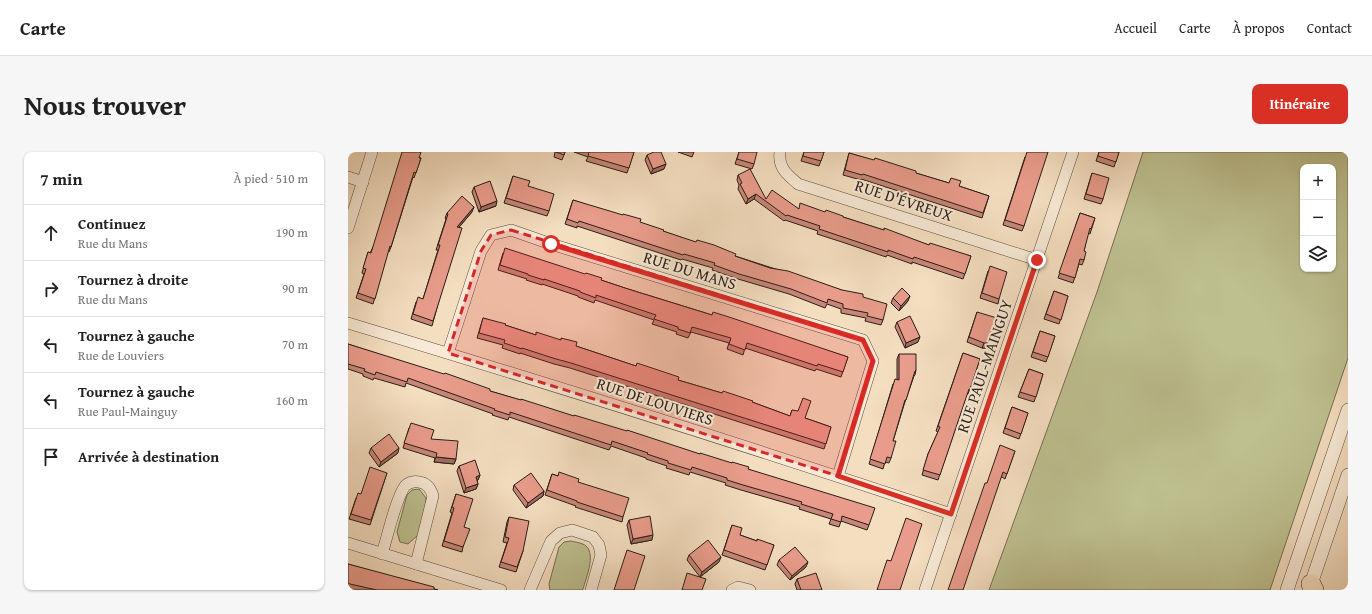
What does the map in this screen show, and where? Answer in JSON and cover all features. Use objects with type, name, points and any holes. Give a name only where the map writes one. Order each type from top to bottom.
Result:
[{"type":"street","points":[[348,228],[372,152]]},
{"type":"street","name":"RUE D'ÉVREUX","points":[[780,152],[779,158],[783,170],[798,184],[1037,260]]},
{"type":"street","name":"RUE PAUL-MAINGUY","points":[[925,590],[1073,152]]},
{"type":"street","points":[[348,177],[363,182]]},
{"type":"street","name":"RUE DU MANS","points":[[448,353],[481,251],[491,235],[511,230],[551,244],[863,340],[873,361],[838,476]]},
{"type":"street","name":"RUE DE LOUVIERS","points":[[348,323],[838,476],[951,514]]},
{"type":"street","points":[[1287,590],[1348,410]]},
{"type":"street","points":[[1311,588],[1348,474]]},
{"type":"street","points":[[382,554],[400,497],[406,485],[414,481],[423,482],[430,488],[433,496],[416,564]]},
{"type":"street","points":[[530,590],[551,541],[560,533],[572,530],[593,537],[599,545],[601,555],[591,590]]},
{"type":"street","points":[[348,543],[501,590]]},
{"type":"street","points":[[732,590],[738,587],[750,590]]},
{"type":"highlighted area","points":[[511,230],[863,340],[873,361],[838,476],[448,353],[481,251],[491,235]]},
{"type":"green space","points":[[1143,152],[1348,152],[1348,358],[1270,590],[989,590],[1097,292]]},
{"type":"green space","points":[[419,489],[426,498],[426,503],[418,535],[408,544],[400,542],[397,532],[407,495],[412,490]]},
{"type":"green space","points":[[571,541],[585,545],[589,550],[590,561],[583,589],[550,590],[549,584],[559,547],[564,542]]},
{"type":"building","points":[[402,152],[421,152],[419,158],[421,158],[416,173],[414,172],[391,247],[390,246],[375,299],[358,293],[366,269],[363,268],[368,252],[371,253]]},
{"type":"building","points":[[556,152],[565,152],[564,155]]},
{"type":"building","points":[[589,152],[634,152],[629,168],[588,156]]},
{"type":"building","points":[[654,152],[661,152],[666,164],[653,169],[647,155]]},
{"type":"building","points":[[739,152],[757,152],[754,164],[737,159]]},
{"type":"building","points":[[804,152],[824,152],[821,161],[803,156]]},
{"type":"building","points":[[1027,152],[1048,152],[1024,226],[1005,220]]},
{"type":"building","points":[[1099,152],[1119,152],[1116,162],[1098,156]]},
{"type":"building","points":[[849,153],[874,160],[875,158],[949,183],[951,178],[961,181],[959,186],[989,196],[983,213],[863,174],[845,170]]},
{"type":"building","points":[[750,169],[766,199],[772,190],[799,209],[800,203],[825,212],[826,210],[884,230],[884,228],[929,245],[930,243],[971,256],[965,274],[914,257],[913,259],[888,250],[888,252],[819,229],[820,226],[787,215],[786,216],[756,194],[748,199],[740,184],[742,183],[738,175]]},
{"type":"building","points":[[1092,173],[1109,178],[1103,199],[1086,194]]},
{"type":"building","points":[[513,176],[530,181],[528,186],[554,194],[549,211],[506,198]]},
{"type":"building","points":[[490,181],[497,201],[481,207],[474,187]]},
{"type":"building","points":[[462,196],[474,207],[457,227],[462,228],[433,321],[413,314],[418,297],[423,299],[440,245],[438,245],[448,214],[447,213]]},
{"type":"building","points":[[573,200],[641,219],[640,222],[664,230],[663,231],[696,242],[697,240],[714,245],[736,254],[735,256],[770,268],[788,271],[842,290],[863,294],[863,297],[887,304],[883,320],[867,316],[868,313],[843,308],[843,304],[828,299],[827,303],[791,289],[739,274],[714,265],[715,263],[684,254],[683,255],[579,221],[578,223],[567,219]]},
{"type":"building","points":[[1080,213],[1095,218],[1091,229],[1090,228],[1084,251],[1086,252],[1084,260],[1080,259],[1075,278],[1059,273]]},
{"type":"building","points":[[505,248],[585,274],[586,273],[602,278],[601,280],[712,315],[713,312],[729,317],[848,357],[843,372],[818,364],[817,366],[747,343],[745,350],[729,344],[731,338],[692,327],[690,333],[678,329],[678,327],[654,319],[656,315],[596,295],[596,298],[580,291],[500,265]]},
{"type":"building","points":[[990,266],[1007,272],[999,299],[982,293]]},
{"type":"building","points":[[902,288],[910,296],[901,306],[893,298]]},
{"type":"building","points":[[1054,291],[1068,296],[1061,320],[1046,314]]},
{"type":"building","points":[[977,312],[997,318],[988,343],[984,343],[969,337]]},
{"type":"building","points":[[910,316],[920,337],[906,343],[897,322]]},
{"type":"building","points":[[483,318],[506,324],[505,325],[536,335],[536,332],[561,340],[561,338],[577,342],[576,346],[636,366],[637,363],[679,377],[678,380],[722,393],[723,391],[790,416],[792,410],[798,411],[803,398],[811,401],[805,418],[831,427],[826,444],[504,343],[505,340],[479,333]]},
{"type":"building","points":[[1040,331],[1055,336],[1048,357],[1033,352]]},
{"type":"building","points":[[348,344],[444,374],[445,373],[490,389],[490,391],[627,430],[700,454],[749,467],[748,469],[875,508],[869,525],[842,516],[841,522],[831,519],[833,514],[801,504],[802,502],[727,480],[727,478],[692,467],[691,470],[668,463],[668,461],[647,454],[648,453],[612,441],[611,445],[510,412],[510,415],[408,378],[407,382],[376,372],[375,375],[364,371],[365,369],[348,364]]},
{"type":"building","points":[[963,353],[980,359],[940,475],[923,470],[928,454],[940,427],[938,426]]},
{"type":"building","points":[[899,354],[916,354],[916,370],[905,400],[893,441],[896,441],[891,458],[887,457],[885,464],[870,459],[895,379],[899,380]]},
{"type":"building","points":[[1029,369],[1043,374],[1036,397],[1020,392]]},
{"type":"building","points":[[1012,407],[1028,413],[1021,434],[1005,428]]},
{"type":"building","points":[[411,423],[434,430],[431,439],[458,441],[456,459],[436,457],[437,453],[404,443]]},
{"type":"building","points":[[389,434],[399,448],[381,462],[371,448]]},
{"type":"building","points":[[1000,445],[1015,451],[1007,474],[1003,472],[963,590],[948,590],[985,483],[987,483]]},
{"type":"building","points":[[475,460],[480,475],[476,477],[478,484],[466,488],[459,466]]},
{"type":"building","points":[[370,467],[387,473],[371,520],[351,514],[358,493],[361,494]]},
{"type":"building","points":[[559,472],[579,479],[578,482],[629,498],[623,517],[577,502],[547,490],[552,474],[558,476]]},
{"type":"building","points":[[531,473],[544,491],[528,503],[514,485]]},
{"type":"building","points":[[456,494],[473,499],[464,527],[470,529],[463,547],[444,541],[454,508],[452,507]]},
{"type":"building","points":[[650,516],[653,535],[633,539],[629,520]]},
{"type":"building","points":[[509,517],[529,521],[523,551],[517,567],[501,562],[509,538],[505,537]]},
{"type":"building","points":[[906,518],[922,524],[900,590],[877,590],[887,560],[891,561]]},
{"type":"building","points":[[732,525],[742,528],[740,535],[774,545],[767,565],[724,550]]},
{"type":"building","points":[[708,540],[721,557],[702,572],[689,555]]},
{"type":"building","points":[[795,547],[808,562],[792,576],[779,560]]},
{"type":"building","points":[[627,550],[645,556],[634,590],[614,590]]},
{"type":"building","points":[[348,564],[434,587],[434,589],[438,590],[377,590],[350,584],[348,583]]},
{"type":"building","points":[[687,573],[706,579],[702,590],[682,590]]},
{"type":"building","points":[[816,573],[822,590],[801,590],[797,579]]},
{"type":"route","points":[[551,244],[863,340],[873,361],[838,476],[951,514],[1037,260]]}]
